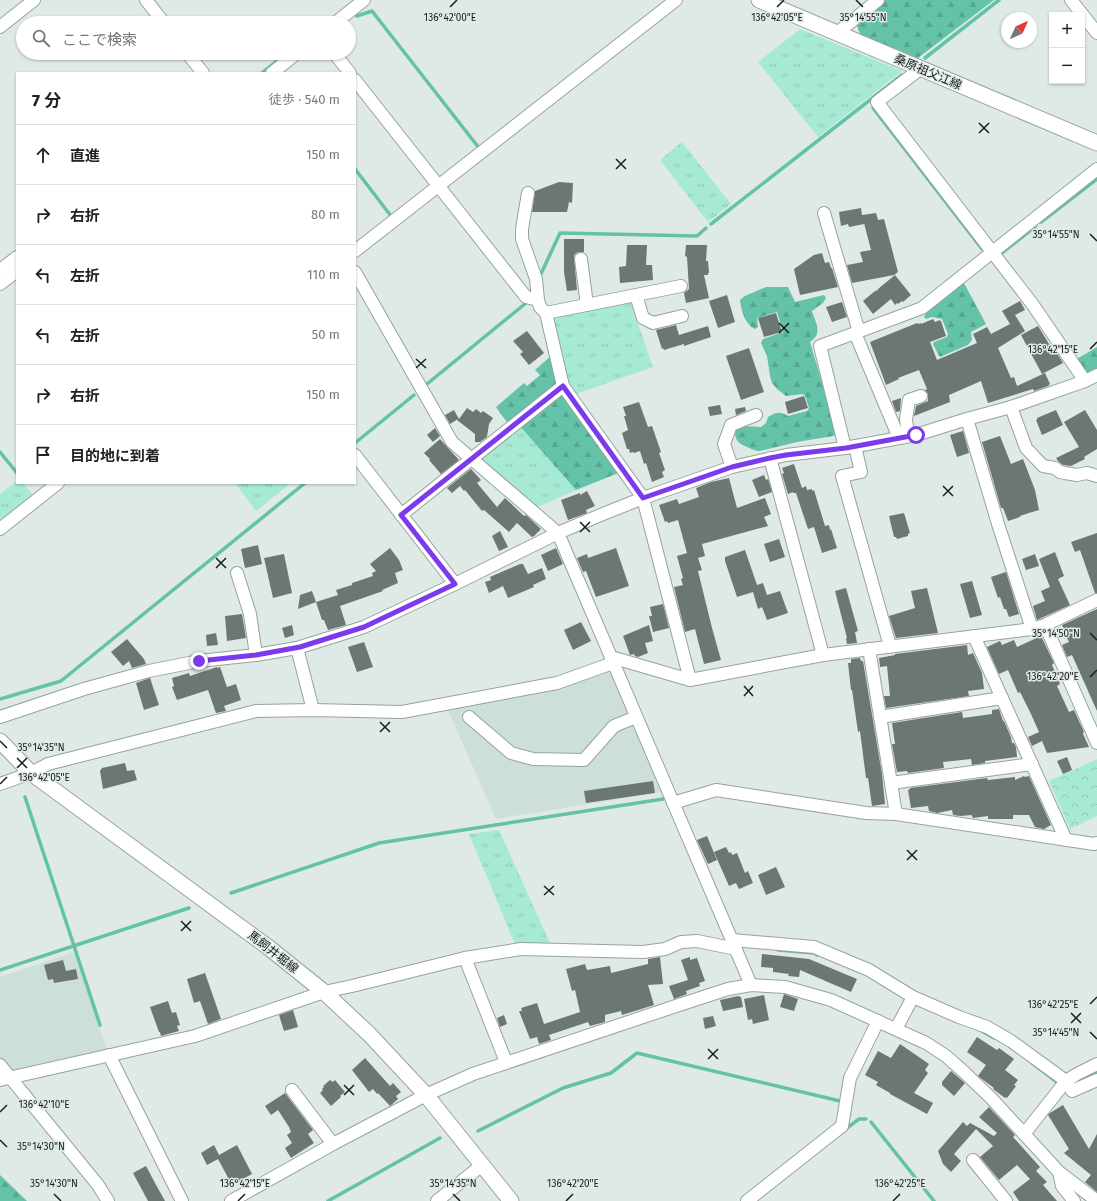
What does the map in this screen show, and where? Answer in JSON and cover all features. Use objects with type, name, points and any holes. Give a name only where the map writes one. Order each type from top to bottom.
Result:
[{"type":"main road","name":"桑原祖父江線","points":[[759,0],[1097,143]]},
{"type":"main road","name":"馬飼井堀線","points":[[0,741],[32,773],[268,947],[324,992],[370,1034],[426,1095],[511,1201]]},
{"type":"street","points":[[0,27],[34,0]]},
{"type":"street","points":[[146,0],[159,16]]},
{"type":"street","points":[[344,16],[364,0]]},
{"type":"street","points":[[356,250],[676,0]]},
{"type":"street","points":[[837,33],[878,0]]},
{"type":"street","points":[[1071,0],[1097,33]]},
{"type":"street","points":[[193,60],[202,72]]},
{"type":"street","points":[[273,72],[289,60]]},
{"type":"street","points":[[340,60],[349,72]]},
{"type":"street","points":[[920,69],[877,102],[1033,305],[1085,381]]},
{"type":"street","points":[[356,81],[526,297],[538,300]]},
{"type":"street","points":[[890,646],[842,476],[861,472],[850,447],[820,346],[922,308],[1097,169]]},
{"type":"street","points":[[528,193],[522,229],[522,239],[536,279],[540,307],[546,313],[563,386],[643,498],[690,680]]},
{"type":"street","points":[[824,213],[840,265],[857,332],[904,437]]},
{"type":"street","points":[[0,270],[16,258]]},
{"type":"street","points":[[581,258],[587,305]]},
{"type":"street","points":[[0,284],[16,272]]},
{"type":"street","points":[[356,274],[452,442],[558,533],[751,985]]},
{"type":"street","points":[[546,313],[681,286]]},
{"type":"street","points":[[636,295],[643,318],[653,323],[682,316]]},
{"type":"street","points":[[0,718],[84,689],[149,671],[199,661],[256,655],[297,648],[364,627],[558,533],[643,498],[732,467],[786,455],[850,447],[904,437],[967,418],[1011,407],[1085,381],[1097,375]]},
{"type":"street","points":[[401,515],[563,386]]},
{"type":"street","points":[[904,437],[909,400],[921,396]]},
{"type":"street","points":[[1011,407],[1026,448],[1043,466],[1055,468],[1060,472],[1065,473],[1087,473],[1097,476]]},
{"type":"street","points":[[732,467],[724,444],[731,425],[756,415]]},
{"type":"street","points":[[967,418],[998,524],[1032,629]]},
{"type":"street","points":[[356,456],[455,584]]},
{"type":"street","points":[[770,458],[823,654]]},
{"type":"street","points":[[0,528],[57,484]]},
{"type":"street","points":[[237,573],[250,614],[256,655]]},
{"type":"street","points":[[0,784],[32,773],[48,764],[256,712],[314,710],[402,712],[557,683],[612,660],[690,680],[823,654],[1032,629],[1044,625],[1097,600]]},
{"type":"street","points":[[1044,625],[1097,743]]},
{"type":"street","points":[[974,636],[1066,840]]},
{"type":"street","points":[[297,648],[314,710]]},
{"type":"street","points":[[869,649],[896,814]]},
{"type":"street","points":[[880,716],[1002,698]]},
{"type":"street","points":[[470,717],[511,753],[533,759],[584,760],[614,726],[636,717]]},
{"type":"street","points":[[890,783],[1032,764]]},
{"type":"street","points":[[673,804],[716,790],[866,813],[896,814],[1066,840],[1094,844],[1097,843]]},
{"type":"street","points":[[5,1079],[195,1036],[324,992],[465,958],[521,948],[643,952],[665,949],[681,942],[697,941],[734,945],[814,947],[869,970],[913,997],[959,1017],[987,1027],[1011,1041],[1066,1081],[1072,1091],[1097,1080]]},
{"type":"street","points":[[465,958],[506,1062]]},
{"type":"street","points":[[231,1201],[333,1144],[426,1095],[473,1074],[728,989],[751,985],[785,987],[831,1000],[926,1043],[946,1056],[964,1072],[1059,1172],[1097,1201]]},
{"type":"street","points":[[896,1029],[913,997]]},
{"type":"street","points":[[748,1201],[842,1126],[850,1078],[878,1021]]},
{"type":"street","points":[[109,1055],[182,1201]]},
{"type":"street","points":[[1024,1134],[1066,1081],[1097,1064]]},
{"type":"street","points":[[0,1065],[5,1079],[98,1185],[108,1201]]},
{"type":"street","points":[[292,1090],[333,1144]]},
{"type":"street","points":[[973,1160],[1006,1201]]},
{"type":"street","points":[[437,1201],[482,1165]]},
{"type":"street","points":[[1059,1172],[1062,1186],[1074,1201]]},
{"type":"shaded area","points":[[608,670],[612,672],[663,792],[496,819],[447,708]]},
{"type":"shaded area","points":[[74,952],[107,1050],[15,1073],[10,1071],[0,1058],[0,977]]},
{"type":"green space","points":[[883,0],[994,0],[918,58],[860,34],[857,26],[857,20]]},
{"type":"green space","points":[[800,29],[902,71],[818,137],[758,62]]},
{"type":"green space","points":[[682,142],[731,204],[708,222],[660,160]]},
{"type":"green space","points":[[964,283],[986,324],[971,332],[972,340],[968,345],[940,357],[933,344],[934,342],[947,337],[948,334],[942,319],[932,317],[926,319],[924,317],[926,313]]},
{"type":"green space","points":[[766,287],[788,287],[795,302],[824,295],[826,298],[823,303],[812,311],[817,324],[817,332],[814,339],[810,342],[837,434],[757,451],[739,443],[735,436],[735,429],[739,426],[761,427],[766,423],[768,417],[773,414],[783,413],[788,416],[807,411],[809,408],[803,394],[786,396],[772,383],[767,356],[761,343],[763,339],[783,332],[777,312],[757,318],[758,327],[755,329],[746,320],[743,312],[740,300],[745,296]]},
{"type":"green space","points":[[630,301],[653,367],[573,395],[563,380],[552,319],[555,314]]},
{"type":"green space","points":[[1097,347],[1097,368],[1085,374],[1075,360]]},
{"type":"green space","points":[[552,355],[559,385],[509,425],[496,407],[524,383],[527,386],[540,375],[535,370]]},
{"type":"green space","points":[[560,391],[621,472],[576,490],[518,424]]},
{"type":"green space","points":[[518,424],[576,490],[536,508],[477,458]]},
{"type":"green space","points":[[16,482],[16,484],[24,484],[34,497],[0,523],[0,494]]},
{"type":"green space","points":[[236,484],[290,484],[256,511]]},
{"type":"green space","points":[[1097,759],[1097,816],[1070,829],[1049,781]]},
{"type":"green space","points":[[499,830],[551,945],[515,944],[469,834]]},
{"type":"green space","points":[[0,1175],[27,1201],[0,1201]]},
{"type":"building","points":[[559,182],[573,183],[572,203],[569,202],[567,212],[532,212],[535,191]]},
{"type":"building","points":[[861,208],[862,215],[876,213],[878,220],[884,219],[898,272],[894,275],[852,283],[847,265],[863,262],[860,252],[871,250],[864,223],[849,227],[848,224],[841,226],[839,212]]},
{"type":"building","points":[[564,239],[584,239],[584,252],[576,253],[574,256],[577,290],[567,291],[564,272]]},
{"type":"building","points":[[627,245],[647,245],[646,265],[652,265],[653,280],[620,283],[619,267],[626,266]]},
{"type":"building","points":[[686,245],[707,245],[706,261],[708,261],[709,273],[708,275],[704,275],[709,298],[686,303],[684,293],[689,289],[687,257],[685,256]]},
{"type":"building","points":[[822,253],[825,263],[829,262],[832,268],[838,287],[800,295],[794,269],[814,255]]},
{"type":"building","points":[[895,275],[911,295],[903,302],[902,301],[895,305],[891,299],[873,314],[863,301]]},
{"type":"building","points":[[727,295],[735,322],[718,328],[709,301]]},
{"type":"building","points":[[1020,301],[1025,310],[1015,315],[1025,331],[998,348],[1011,378],[1014,377],[1017,386],[1045,373],[1050,384],[1048,386],[1034,391],[1033,389],[988,403],[981,381],[949,395],[950,402],[914,416],[916,406],[928,401],[928,394],[925,390],[927,389],[919,370],[898,378],[899,379],[886,385],[870,342],[917,323],[921,324],[933,319],[935,322],[940,320],[946,336],[930,342],[937,360],[977,343],[973,334],[987,327],[991,334],[1010,324],[1002,311]]},
{"type":"building","points":[[842,302],[847,317],[832,322],[826,307]]},
{"type":"building","points":[[776,313],[782,332],[764,337],[758,318]]},
{"type":"building","points":[[676,325],[679,335],[708,326],[711,337],[684,346],[684,344],[664,350],[663,348],[662,349],[656,330]]},
{"type":"building","points":[[1038,326],[1054,352],[1057,353],[1063,363],[1042,374],[1021,335]]},
{"type":"building","points":[[527,331],[544,353],[529,365],[520,354],[523,352],[513,341]]},
{"type":"building","points":[[749,348],[764,392],[741,400],[726,356]]},
{"type":"building","points":[[804,396],[808,408],[788,414],[785,402]]},
{"type":"building","points":[[901,398],[900,411],[896,412],[892,401]]},
{"type":"building","points":[[639,402],[648,427],[652,426],[661,452],[659,453],[665,470],[662,472],[664,477],[652,482],[646,463],[644,464],[640,451],[630,453],[629,449],[627,449],[622,433],[628,430],[623,407]]},
{"type":"building","points":[[720,405],[722,414],[710,416],[708,407]]},
{"type":"building","points":[[745,407],[746,411],[736,415],[735,409]]},
{"type":"building","points":[[467,408],[473,412],[476,409],[481,413],[483,411],[493,418],[489,424],[487,437],[480,442],[475,442],[475,434],[457,420],[458,419],[450,424],[445,415],[454,410],[459,419]]},
{"type":"building","points":[[1056,410],[1063,425],[1042,435],[1036,420],[1037,418]]},
{"type":"building","points":[[1085,410],[1097,430],[1097,449],[1084,457],[1085,459],[1071,466],[1063,465],[1056,458],[1079,447],[1064,422]]},
{"type":"building","points":[[435,428],[440,436],[433,442],[427,435]]},
{"type":"building","points":[[963,431],[969,453],[957,457],[950,435]]},
{"type":"building","points":[[1000,436],[1011,464],[1023,459],[1035,490],[1039,510],[1008,521],[1003,508],[1001,508],[982,442]]},
{"type":"building","points":[[440,439],[459,460],[441,474],[424,453]]},
{"type":"building","points":[[794,464],[802,488],[806,486],[807,490],[814,490],[825,526],[829,525],[837,548],[822,553],[814,527],[808,529],[796,493],[793,492],[788,494],[782,474],[784,473],[782,468]]},
{"type":"building","points":[[471,469],[481,480],[477,483],[497,507],[505,498],[524,516],[526,515],[541,529],[532,537],[517,523],[509,532],[484,510],[482,511],[460,486],[452,493],[447,488]]},
{"type":"building","points":[[764,475],[766,480],[768,479],[772,492],[759,497],[752,480]]},
{"type":"building","points":[[729,478],[737,508],[765,498],[771,514],[764,517],[768,526],[702,544],[705,556],[698,558],[702,570],[698,571],[721,660],[704,664],[695,629],[685,632],[674,587],[683,585],[681,579],[683,578],[677,556],[687,553],[678,520],[668,523],[667,521],[665,522],[659,505],[677,499],[679,504],[699,497],[696,488],[711,482]]},
{"type":"building","points":[[587,491],[595,506],[586,510],[587,513],[568,520],[561,500],[580,493],[580,495]]},
{"type":"building","points":[[904,513],[910,533],[908,536],[897,539],[894,537],[889,516]]},
{"type":"building","points":[[500,531],[508,547],[499,551],[492,536]]},
{"type":"building","points":[[1097,533],[1097,593],[1095,593],[1080,550],[1075,552],[1071,542]]},
{"type":"building","points":[[779,539],[785,557],[770,562],[764,544]]},
{"type":"building","points":[[258,545],[262,564],[245,568],[241,549]]},
{"type":"building","points":[[390,548],[399,560],[403,570],[395,573],[398,583],[382,590],[383,591],[340,606],[346,625],[328,630],[324,620],[322,620],[316,602],[338,595],[336,590],[373,576],[372,573],[376,571],[370,564]]},
{"type":"building","points":[[556,548],[563,564],[548,571],[541,555]]},
{"type":"building","points":[[616,548],[629,586],[596,597],[586,571],[583,572],[577,558],[587,554],[588,558]]},
{"type":"building","points":[[745,550],[757,585],[763,583],[767,595],[780,591],[788,613],[767,620],[762,607],[758,609],[753,592],[737,597],[725,557]]},
{"type":"building","points":[[1055,552],[1064,576],[1058,579],[1070,605],[1037,620],[1033,606],[1045,601],[1041,591],[1050,587],[1039,559]]},
{"type":"building","points":[[284,554],[292,593],[273,598],[264,558]]},
{"type":"building","points":[[1035,554],[1039,566],[1026,570],[1022,559]]},
{"type":"building","points":[[523,564],[528,574],[542,568],[546,579],[533,585],[534,587],[508,598],[503,586],[489,593],[485,582],[491,580],[490,577]]},
{"type":"building","points":[[1006,572],[1019,614],[1009,617],[1006,609],[1004,609],[1000,597],[998,598],[991,577]]},
{"type":"building","points":[[972,581],[982,615],[970,618],[960,584]]},
{"type":"building","points":[[846,588],[858,631],[855,632],[857,643],[847,644],[847,638],[835,591]]},
{"type":"building","points":[[927,588],[938,633],[896,638],[889,616],[915,608],[911,591]]},
{"type":"building","points":[[312,591],[316,602],[298,609],[300,595]]},
{"type":"building","points":[[663,604],[669,628],[653,632],[649,616],[652,616],[650,607]]},
{"type":"building","points":[[1097,609],[1097,711],[1072,655],[1067,657],[1062,645],[1069,642],[1062,625]]},
{"type":"building","points":[[242,614],[246,638],[227,641],[225,616]]},
{"type":"building","points":[[581,622],[591,641],[573,650],[564,630]]},
{"type":"building","points":[[292,625],[294,635],[285,638],[282,628]]},
{"type":"building","points":[[649,625],[653,641],[645,643],[648,653],[638,657],[634,654],[630,655],[623,636]]},
{"type":"building","points":[[216,633],[218,645],[207,646],[206,635]]},
{"type":"building","points":[[1041,636],[1054,663],[1052,665],[1060,684],[1057,686],[1069,712],[1074,710],[1089,747],[1047,753],[1042,741],[1032,746],[1028,737],[1039,732],[1031,714],[1020,692],[1018,693],[1008,670],[999,674],[987,647],[1000,641],[1002,645],[1014,640],[1017,647]]},
{"type":"building","points":[[127,639],[144,659],[146,664],[132,668],[129,661],[123,666],[111,652]]},
{"type":"building","points":[[364,642],[373,667],[357,672],[348,647]]},
{"type":"building","points":[[967,645],[968,655],[973,653],[982,673],[984,689],[968,691],[969,696],[886,708],[884,696],[890,696],[887,666],[880,667],[879,658],[895,654]]},
{"type":"building","points":[[860,658],[861,661],[863,661],[882,774],[885,804],[872,806],[868,778],[866,778],[860,731],[858,732],[848,663],[851,663],[851,659]]},
{"type":"building","points":[[220,667],[227,687],[236,684],[241,700],[224,706],[226,711],[216,713],[208,690],[177,700],[172,687],[174,686],[172,678],[189,673],[190,676]]},
{"type":"building","points":[[150,678],[159,705],[144,710],[136,683]]},
{"type":"building","points":[[999,709],[1011,737],[1012,743],[1014,743],[1016,747],[1017,757],[985,761],[985,763],[972,765],[971,759],[943,762],[944,768],[908,773],[907,771],[897,772],[892,744],[895,744],[892,723],[962,712],[963,718],[992,714],[992,710]]},
{"type":"building","points":[[1067,757],[1072,770],[1063,774],[1057,761]]},
{"type":"building","points":[[125,763],[127,771],[134,770],[137,780],[103,789],[100,771],[102,768]]},
{"type":"building","points":[[1024,776],[1029,776],[1051,825],[1044,829],[1035,827],[1029,815],[1013,815],[1013,819],[988,819],[988,816],[973,818],[971,815],[953,815],[952,810],[937,813],[929,811],[928,806],[911,808],[908,790],[910,788],[987,778],[988,780],[1015,777],[1015,780]]},
{"type":"building","points":[[653,781],[655,793],[586,803],[584,791]]},
{"type":"building","points":[[707,836],[717,860],[708,864],[697,840]]},
{"type":"building","points":[[726,847],[732,855],[737,853],[745,873],[748,871],[753,883],[739,889],[736,883],[729,886],[714,852]]},
{"type":"building","points":[[776,867],[785,887],[766,895],[758,875]]},
{"type":"building","points":[[762,954],[809,959],[857,979],[851,992],[800,970],[799,977],[788,976],[789,974],[773,972],[773,968],[761,967]]},
{"type":"building","points":[[660,957],[663,984],[648,985],[654,1005],[622,1015],[621,1011],[605,1015],[605,1022],[590,1026],[588,1022],[549,1035],[551,1040],[539,1044],[537,1037],[530,1039],[519,1011],[522,1011],[521,1008],[537,1003],[544,1024],[580,1012],[575,990],[572,991],[566,969],[585,964],[587,970],[610,966],[611,973],[648,964],[648,959]]},
{"type":"building","points":[[690,957],[690,960],[697,958],[705,981],[699,983],[700,986],[686,991],[687,994],[674,999],[669,986],[688,980],[681,960]]},
{"type":"building","points":[[63,960],[66,971],[76,969],[78,979],[54,983],[53,979],[48,980],[44,965]]},
{"type":"building","points":[[205,973],[221,1019],[208,1024],[200,1001],[194,1003],[187,979]]},
{"type":"building","points":[[784,994],[798,999],[794,1011],[780,1007]]},
{"type":"building","points":[[764,995],[769,1020],[753,1024],[752,1019],[748,1020],[744,999]]},
{"type":"building","points":[[738,996],[741,997],[743,1007],[723,1011],[720,1000]]},
{"type":"building","points":[[168,1001],[172,1013],[176,1012],[180,1025],[177,1026],[179,1031],[161,1036],[150,1007]]},
{"type":"building","points":[[293,1010],[298,1027],[284,1031],[279,1015]]},
{"type":"building","points":[[504,1015],[507,1024],[500,1027],[497,1018]]},
{"type":"building","points":[[713,1016],[716,1026],[705,1029],[703,1018]]},
{"type":"building","points":[[977,1037],[997,1050],[999,1048],[1014,1059],[1005,1070],[1018,1080],[1014,1085],[1016,1086],[1007,1098],[993,1089],[994,1088],[978,1076],[986,1065],[967,1052]]},
{"type":"building","points":[[900,1044],[929,1064],[925,1070],[928,1073],[914,1093],[933,1103],[927,1114],[890,1094],[876,1085],[878,1082],[865,1075],[878,1051],[891,1058]]},
{"type":"building","points":[[365,1058],[390,1086],[393,1083],[401,1092],[396,1096],[398,1099],[390,1106],[373,1089],[369,1092],[352,1070]]},
{"type":"building","points":[[951,1071],[965,1083],[954,1096],[942,1085],[942,1082]]},
{"type":"building","points":[[330,1080],[333,1082],[335,1080],[345,1092],[331,1106],[320,1093],[323,1090],[323,1086]]},
{"type":"building","points":[[285,1093],[313,1130],[308,1134],[314,1143],[291,1158],[285,1148],[292,1143],[287,1135],[291,1132],[289,1127],[278,1110],[271,1115],[265,1106]]},
{"type":"building","points":[[1063,1105],[1089,1149],[1097,1134],[1097,1192],[1085,1182],[1091,1175],[1064,1153],[1069,1149],[1048,1115]]},
{"type":"building","points":[[989,1107],[1015,1135],[1013,1137],[1040,1167],[1036,1171],[1047,1182],[1043,1185],[1057,1201],[1019,1201],[1013,1192],[1030,1179],[1017,1165],[999,1180],[980,1157],[993,1146],[976,1129],[954,1154],[961,1161],[951,1172],[943,1164],[938,1151],[963,1122],[967,1126],[970,1123],[994,1136],[997,1133],[979,1117]]},
{"type":"building","points":[[214,1145],[219,1155],[237,1145],[252,1174],[232,1185],[218,1159],[207,1165],[201,1153]]},
{"type":"building","points":[[146,1166],[165,1201],[148,1201],[133,1173]]},
{"type":"waterway","points":[[925,58],[999,0]]},
{"type":"waterway","points":[[354,13],[357,16],[372,11],[479,148]]},
{"type":"waterway","points":[[263,72],[276,62]]},
{"type":"waterway","points":[[711,224],[902,75]]},
{"type":"waterway","points":[[873,108],[982,249]]},
{"type":"waterway","points":[[356,170],[391,216]]},
{"type":"waterway","points":[[1041,222],[1097,179]]},
{"type":"waterway","points":[[1002,253],[1035,227]]},
{"type":"waterway","points":[[540,276],[560,233],[697,236],[706,228]]},
{"type":"waterway","points":[[427,384],[526,303]]},
{"type":"waterway","points":[[356,442],[414,395]]},
{"type":"waterway","points":[[0,452],[16,472]]},
{"type":"waterway","points":[[0,699],[61,681],[304,484]]},
{"type":"waterway","points":[[25,797],[100,1025]]},
{"type":"waterway","points":[[231,893],[379,843],[663,799]]},
{"type":"waterway","points":[[0,970],[189,908]]},
{"type":"waterway","points":[[778,950],[814,953],[817,955]]},
{"type":"waterway","points":[[980,1030],[994,1038]]},
{"type":"waterway","points":[[478,1131],[563,1088],[611,1073],[637,1053],[840,1101]]},
{"type":"waterway","points":[[1032,1063],[1057,1082]]},
{"type":"waterway","points":[[1074,1083],[1097,1073]]},
{"type":"waterway","points":[[843,1131],[859,1119],[866,1119]]},
{"type":"waterway","points":[[871,1122],[934,1201]]},
{"type":"waterway","points":[[328,1201],[440,1138]]},
{"type":"route","points":[[199,661],[256,655],[300,647],[364,627],[455,584],[401,515],[563,386],[643,498],[732,467],[770,458],[846,448],[916,435]]}]
